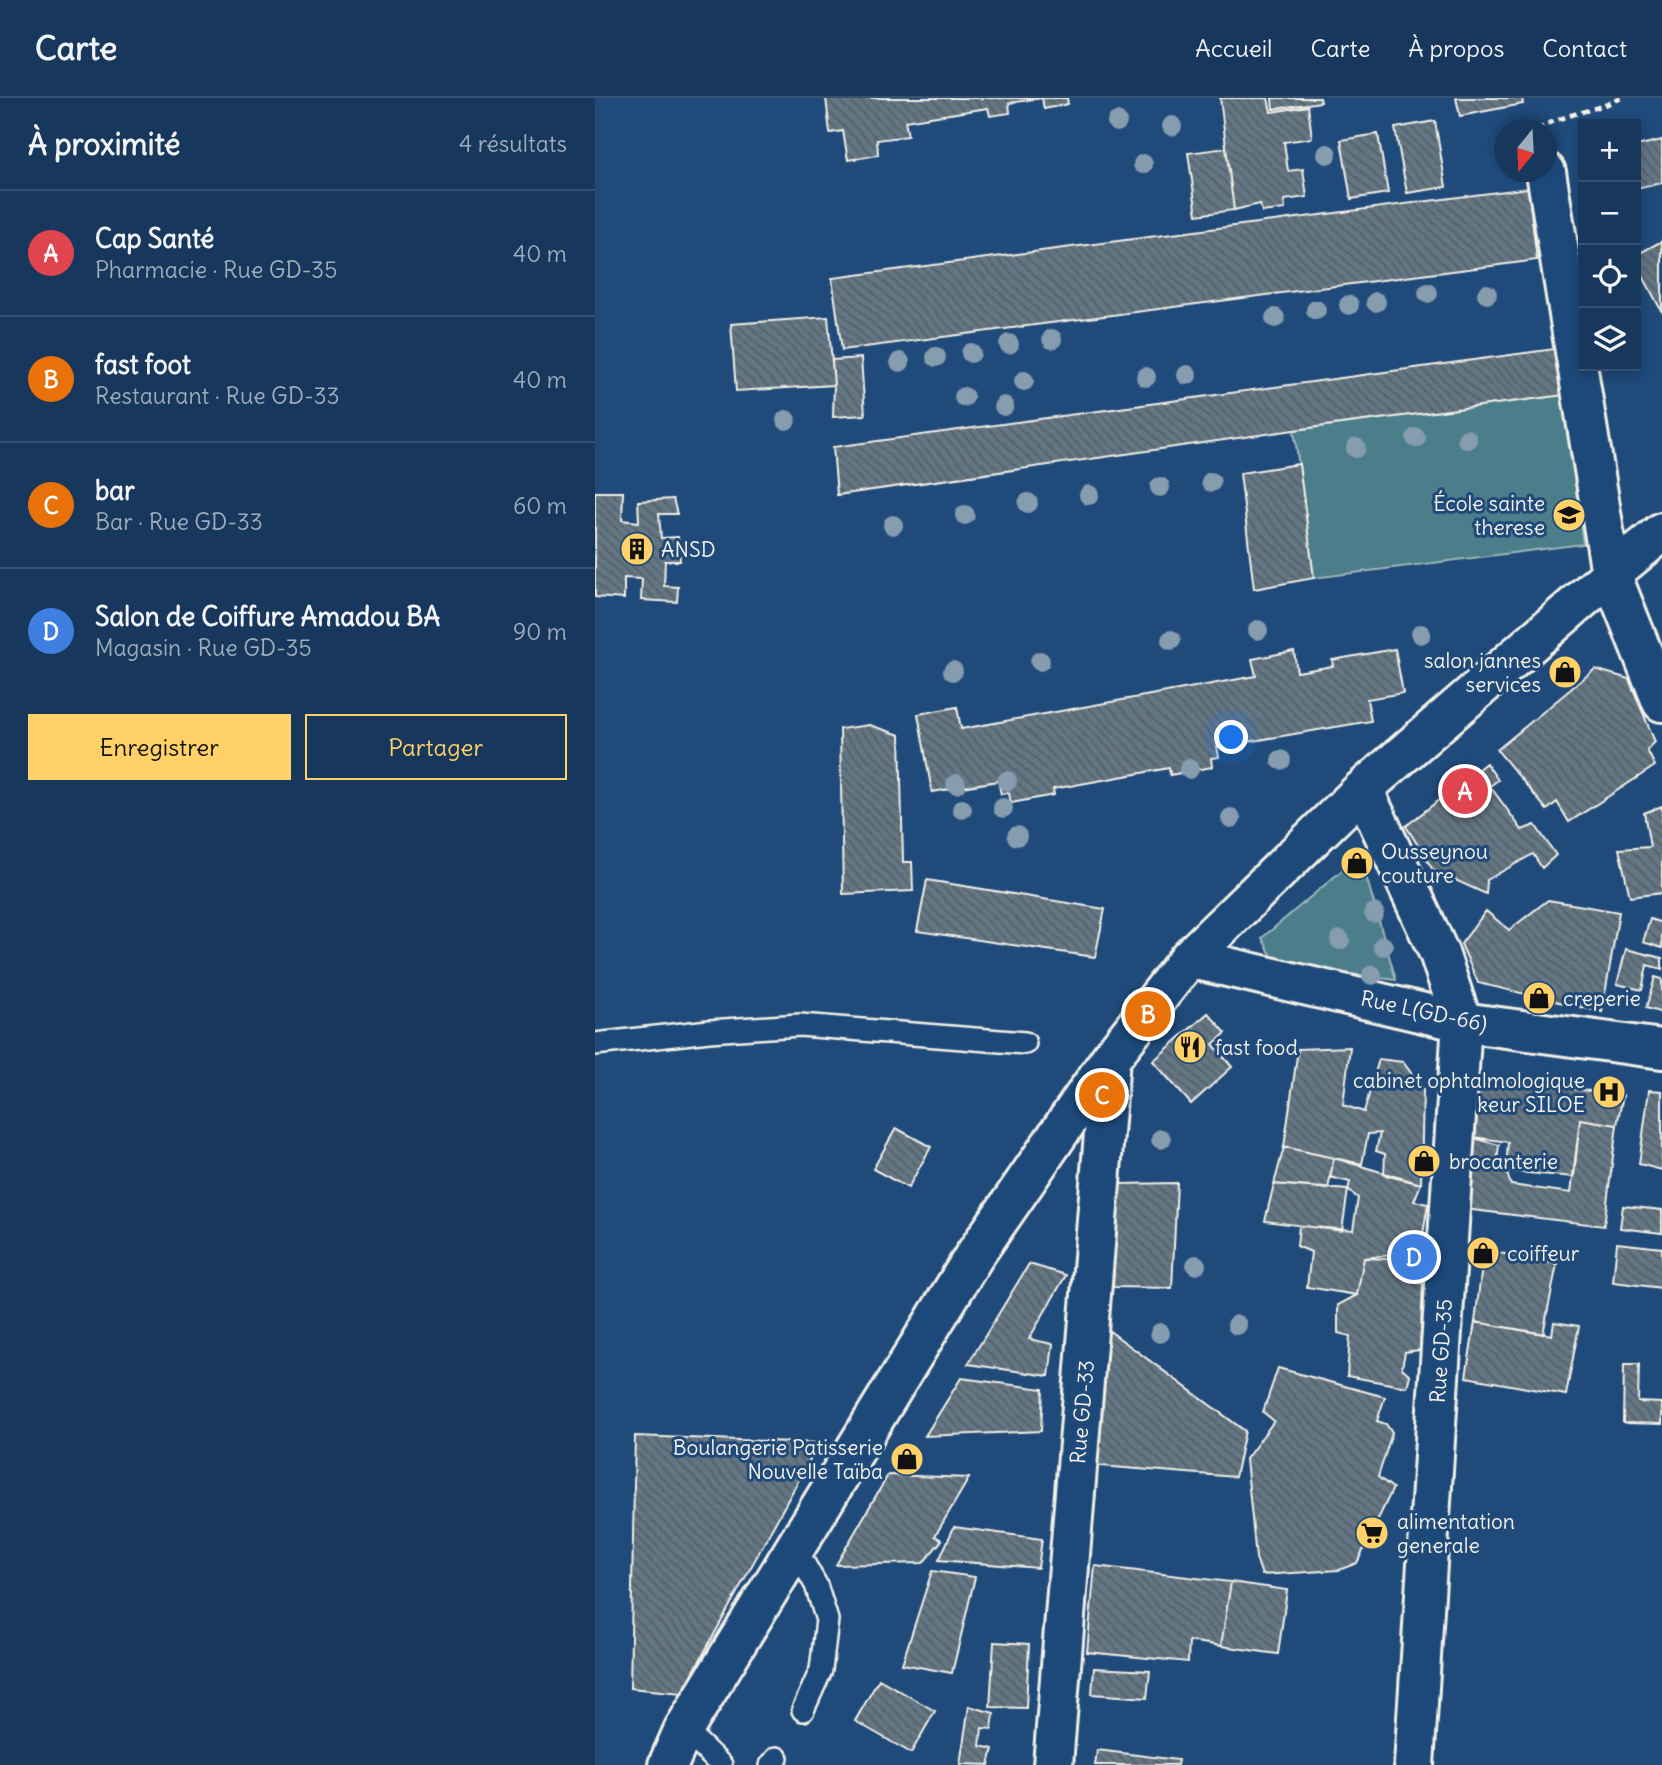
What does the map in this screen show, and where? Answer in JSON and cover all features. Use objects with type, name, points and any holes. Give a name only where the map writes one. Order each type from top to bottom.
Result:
[{"type":"street","points":[[1548,182],[1611,574],[1662,702]]},
{"type":"street","points":[[636,1765],[677,1744],[974,1255],[1110,1059],[1189,958],[1363,789],[1662,532]]},
{"type":"street","name":"Rue GD-35","points":[[1363,789],[1439,953],[1462,1022],[1414,1765]]},
{"type":"street","name":"Rue L(GD-66)","points":[[1189,958],[1462,1022],[1662,1049]]},
{"type":"street","name":"Rue GD-33","points":[[1053,1765],[1110,1059]]},
{"type":"lane","points":[[595,1044],[709,1031],[800,1025],[1025,1043]]},
{"type":"lane","points":[[795,1548],[816,1585],[828,1620],[821,1670],[803,1710]]},
{"type":"lane","points":[[677,1744],[721,1765]]},
{"type":"path","points":[[1557,120],[1605,106],[1621,98]]},
{"type":"green space","points":[[1564,395],[1583,544],[1314,578],[1294,430]]},
{"type":"green space","points":[[1360,855],[1396,980],[1276,964],[1262,938]]},
{"type":"building","points":[[826,98],[1042,98],[1009,103],[1010,113],[990,116],[988,108],[905,121],[908,136],[877,140],[878,155],[848,160],[843,131],[830,133]]},
{"type":"building","points":[[1042,98],[1067,98],[1068,104],[1044,109]]},
{"type":"building","points":[[1220,98],[1268,98],[1271,112],[1308,106],[1312,138],[1284,142],[1288,171],[1303,169],[1307,197],[1284,200],[1285,209],[1262,212],[1260,204],[1234,210]]},
{"type":"building","points":[[1272,98],[1320,98],[1321,102],[1273,109]]},
{"type":"building","points":[[1456,98],[1522,98],[1523,104],[1460,116]]},
{"type":"building","points":[[1435,121],[1446,187],[1407,193],[1395,128]]},
{"type":"building","points":[[1378,134],[1388,193],[1351,199],[1341,140]]},
{"type":"building","points":[[1662,140],[1662,183],[1641,188],[1641,145]]},
{"type":"building","points":[[1226,148],[1234,210],[1197,215],[1188,153]]},
{"type":"building","points":[[1528,188],[1537,260],[842,350],[832,278]]},
{"type":"building","points":[[1662,241],[1662,312],[1641,272],[1641,252]]},
{"type":"building","points":[[828,317],[834,385],[736,391],[731,324]]},
{"type":"building","points":[[1554,349],[1564,395],[1294,430],[837,495],[833,447]]},
{"type":"building","points":[[861,358],[865,415],[833,417],[832,360]]},
{"type":"building","points":[[1299,464],[1314,578],[1254,589],[1240,473]]},
{"type":"building","name":"ANSD","points":[[595,492],[623,492],[622,520],[639,522],[638,501],[673,499],[677,514],[659,514],[661,538],[678,537],[680,561],[665,561],[664,586],[678,587],[677,602],[641,600],[642,579],[624,578],[624,599],[595,597]]},
{"type":"building","points":[[1395,649],[1403,693],[1367,699],[1371,721],[1217,747],[1219,757],[1211,758],[1212,767],[1170,775],[1169,768],[1053,789],[1054,795],[1011,803],[1009,793],[1001,794],[998,781],[932,792],[918,714],[957,707],[961,729],[1256,676],[1252,659],[1294,651],[1297,672],[1333,666],[1332,660]]},
{"type":"building","points":[[1595,669],[1629,679],[1655,742],[1647,750],[1655,766],[1569,822],[1557,802],[1547,810],[1497,750]]},
{"type":"building","points":[[869,725],[900,735],[903,862],[912,862],[913,891],[843,894],[840,729]]},
{"type":"building","points":[[1486,763],[1498,780],[1490,786],[1522,830],[1535,825],[1556,855],[1542,868],[1533,854],[1487,880],[1486,894],[1433,870],[1406,826]]},
{"type":"building","points":[[1662,806],[1662,893],[1630,897],[1619,849],[1650,847],[1644,813]]},
{"type":"building","points":[[927,880],[1105,909],[1095,957],[917,931]]},
{"type":"building","points":[[1548,900],[1619,912],[1602,1012],[1478,983],[1461,944],[1486,911],[1509,930]]},
{"type":"building","points":[[1650,919],[1662,923],[1662,948],[1643,942]]},
{"type":"building","points":[[1626,949],[1662,958],[1662,969],[1647,965],[1642,990],[1617,984]]},
{"type":"building","points":[[1655,977],[1662,979],[1662,1013],[1646,1008]]},
{"type":"building","points":[[1208,1013],[1226,1033],[1213,1044],[1232,1067],[1191,1104],[1153,1061]]},
{"type":"building","points":[[1350,1047],[1343,1105],[1364,1112],[1379,1059],[1403,1062],[1423,1089],[1421,1184],[1384,1175],[1385,1154],[1376,1151],[1380,1133],[1368,1134],[1362,1164],[1284,1147],[1298,1049]]},
{"type":"building","points":[[1467,1076],[1623,1095],[1617,1125],[1580,1119],[1574,1177],[1506,1171],[1508,1142],[1467,1136]]},
{"type":"building","points":[[1649,1090],[1662,1091],[1662,1170],[1639,1164]]},
{"type":"building","points":[[1580,1119],[1617,1125],[1604,1226],[1465,1209],[1467,1136],[1499,1145],[1496,1170],[1506,1171],[1511,1185],[1571,1193]]},
{"type":"building","points":[[896,1128],[931,1147],[908,1188],[873,1169]]},
{"type":"building","points":[[1284,1147],[1334,1158],[1328,1189],[1274,1184]]},
{"type":"building","points":[[1334,1158],[1421,1184],[1414,1201],[1428,1204],[1420,1252],[1364,1258],[1357,1295],[1307,1287],[1311,1252],[1297,1246],[1299,1226],[1353,1230],[1358,1198],[1348,1190],[1350,1182],[1330,1177]]},
{"type":"building","points":[[1177,1183],[1172,1288],[1113,1287],[1118,1184]]},
{"type":"building","points":[[1274,1184],[1348,1190],[1342,1231],[1265,1221]]},
{"type":"building","points":[[1623,1206],[1662,1210],[1662,1233],[1620,1228]]},
{"type":"building","points":[[1617,1243],[1662,1248],[1662,1288],[1613,1282]]},
{"type":"building","points":[[1484,1250],[1557,1264],[1543,1334],[1475,1322]]},
{"type":"building","points":[[1364,1258],[1410,1260],[1409,1280],[1423,1284],[1420,1352],[1405,1352],[1402,1368],[1410,1375],[1407,1387],[1347,1376],[1350,1336],[1338,1333],[1338,1305],[1357,1295]]},
{"type":"building","points":[[1029,1264],[1066,1275],[1029,1339],[1053,1344],[1049,1376],[968,1364]]},
{"type":"building","points":[[1475,1322],[1552,1335],[1554,1322],[1579,1326],[1566,1395],[1466,1377]]},
{"type":"building","points":[[1100,1324],[1245,1431],[1235,1477],[1089,1465]]},
{"type":"building","points":[[1624,1364],[1639,1364],[1638,1402],[1662,1403],[1662,1424],[1623,1423]]},
{"type":"building","points":[[1278,1368],[1385,1397],[1377,1421],[1386,1424],[1392,1433],[1378,1477],[1393,1488],[1357,1563],[1339,1570],[1262,1575],[1256,1558],[1246,1459],[1274,1421],[1263,1412]]},
{"type":"building","points":[[961,1378],[1043,1389],[1041,1431],[925,1436]]},
{"type":"building","points":[[635,1436],[819,1443],[682,1693],[630,1688]]},
{"type":"building","points":[[888,1475],[969,1478],[935,1536],[942,1540],[923,1563],[836,1565]]},
{"type":"building","points":[[954,1527],[1042,1539],[1038,1568],[939,1560]]},
{"type":"building","points":[[1095,1566],[1231,1582],[1221,1646],[1189,1641],[1188,1662],[1087,1652]]},
{"type":"building","points":[[932,1571],[975,1577],[952,1673],[902,1664]]},
{"type":"building","points":[[1231,1582],[1287,1590],[1278,1654],[1221,1646]]},
{"type":"building","points":[[994,1642],[1029,1644],[1026,1708],[990,1707]]},
{"type":"building","points":[[1094,1668],[1150,1671],[1147,1698],[1092,1694]]},
{"type":"building","points":[[879,1679],[935,1711],[911,1753],[855,1721]]},
{"type":"building","points":[[969,1706],[994,1713],[992,1729],[982,1728],[980,1746],[993,1749],[989,1765],[960,1764]]},
{"type":"building","points":[[1097,1750],[1178,1760],[1177,1765],[1095,1765]]},
{"type":"place","name":"École sainte therese","points":[[1569,515]]},
{"type":"place","name":"ANSD","points":[[637,549]]},
{"type":"place","name":"salon jannes services","points":[[1565,672]]},
{"type":"place","name":"Cap Santé","points":[[1465,791]]},
{"type":"place","name":"Ousseynou couture","points":[[1357,863]]},
{"type":"place","name":"creperie","points":[[1539,998]]},
{"type":"place","name":"fast foot","points":[[1148,1014]]},
{"type":"place","name":"fast food","points":[[1190,1047]]},
{"type":"place","name":"cabinet ophtalmologique keur SILOE","points":[[1609,1092]]},
{"type":"place","name":"bar","points":[[1102,1095]]},
{"type":"place","name":"brocanterie","points":[[1424,1161]]},
{"type":"place","name":"coiffeur","points":[[1483,1253]]},
{"type":"place","name":"Salon de Coiffure Amadou BA","points":[[1414,1257]]},
{"type":"place","name":"Boulangerie Patisserie Nouvelle Taïba","points":[[907,1459]]},
{"type":"place","name":"alimentation generale","points":[[1372,1533]]}]
